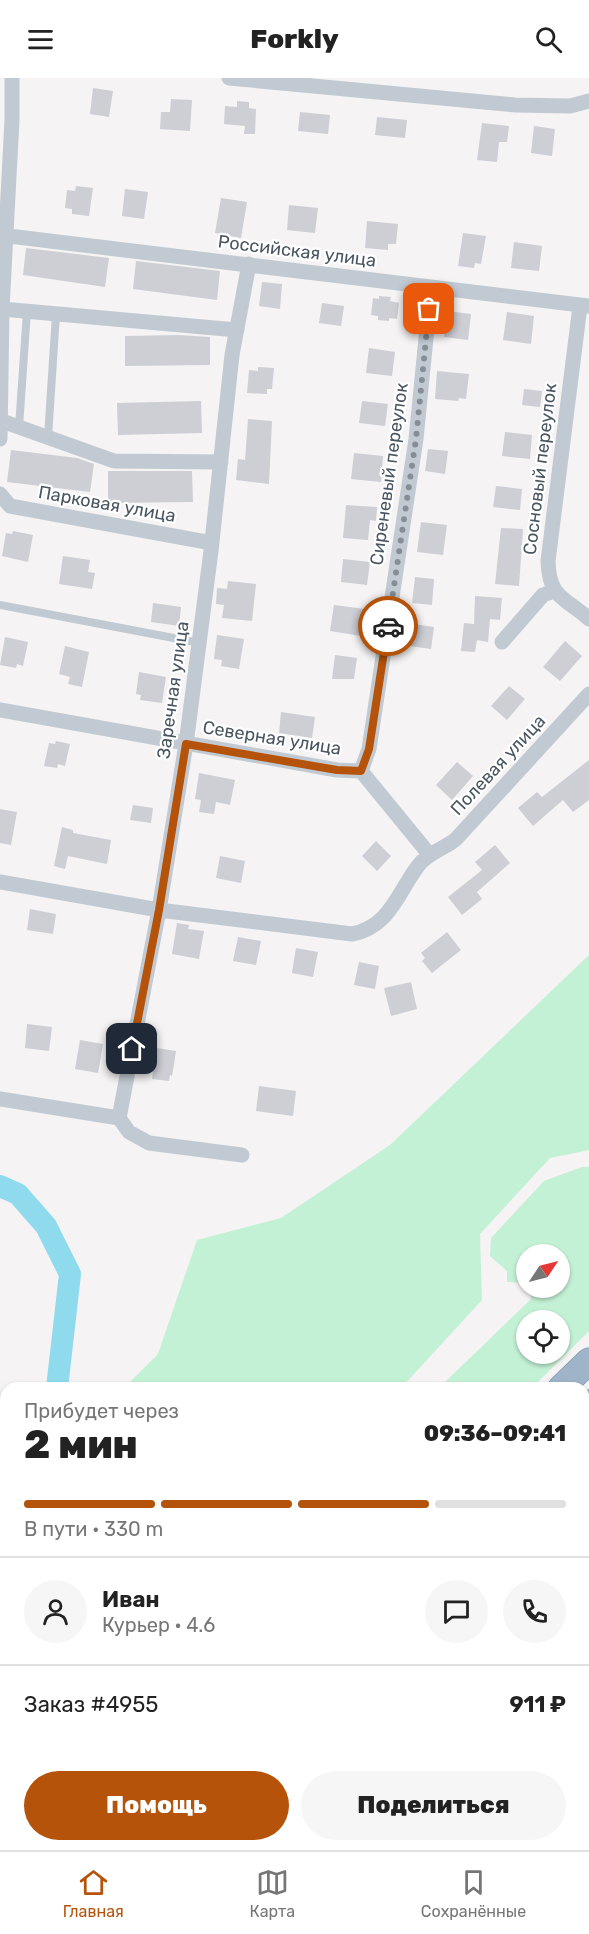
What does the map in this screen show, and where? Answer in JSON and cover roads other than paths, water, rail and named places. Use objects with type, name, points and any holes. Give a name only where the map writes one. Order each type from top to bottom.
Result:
[{"type":"highway","points":[[567,1382],[589,1361]]},
{"type":"street","points":[[0,439],[3,235],[12,78]]},
{"type":"street","points":[[230,78],[515,105],[570,106],[589,101]]},
{"type":"street","name":"Российская улица","points":[[3,235],[584,306]]},
{"type":"street","name":"Заречная улица","points":[[119,1118],[159,910],[186,744],[237,330],[249,264]]},
{"type":"street","name":"Сиреневый переулок","points":[[361,771],[369,749],[414,451],[431,288]]},
{"type":"street","name":"Сосновый переулок","points":[[554,591],[548,576],[548,561],[584,306]]},
{"type":"street","points":[[2,309],[237,330]]},
{"type":"street","points":[[2,421],[114,461],[221,462]]},
{"type":"street","name":"Парковая улица","points":[[0,494],[10,506],[212,543]]},
{"type":"street","points":[[502,642],[543,595],[554,591],[589,619]]},
{"type":"street","name":"Полевая улица","points":[[429,854],[446,848],[456,839],[589,694]]},
{"type":"street","name":"Северная улица","points":[[0,710],[337,770],[361,771]]},
{"type":"street","points":[[0,882],[159,910],[352,934],[366,932],[388,912],[418,865],[429,854],[361,771]]},
{"type":"street","points":[[0,1099],[119,1118],[129,1132],[148,1143],[242,1155]]},
{"type":"lane","points":[[19,427],[27,311]]},
{"type":"lane","points":[[48,437],[56,314]]},
{"type":"lane","points":[[0,605],[200,643]]},
{"type":"waterway","points":[[0,1186],[18,1194],[46,1226],[70,1274],[58,1382]]}]
